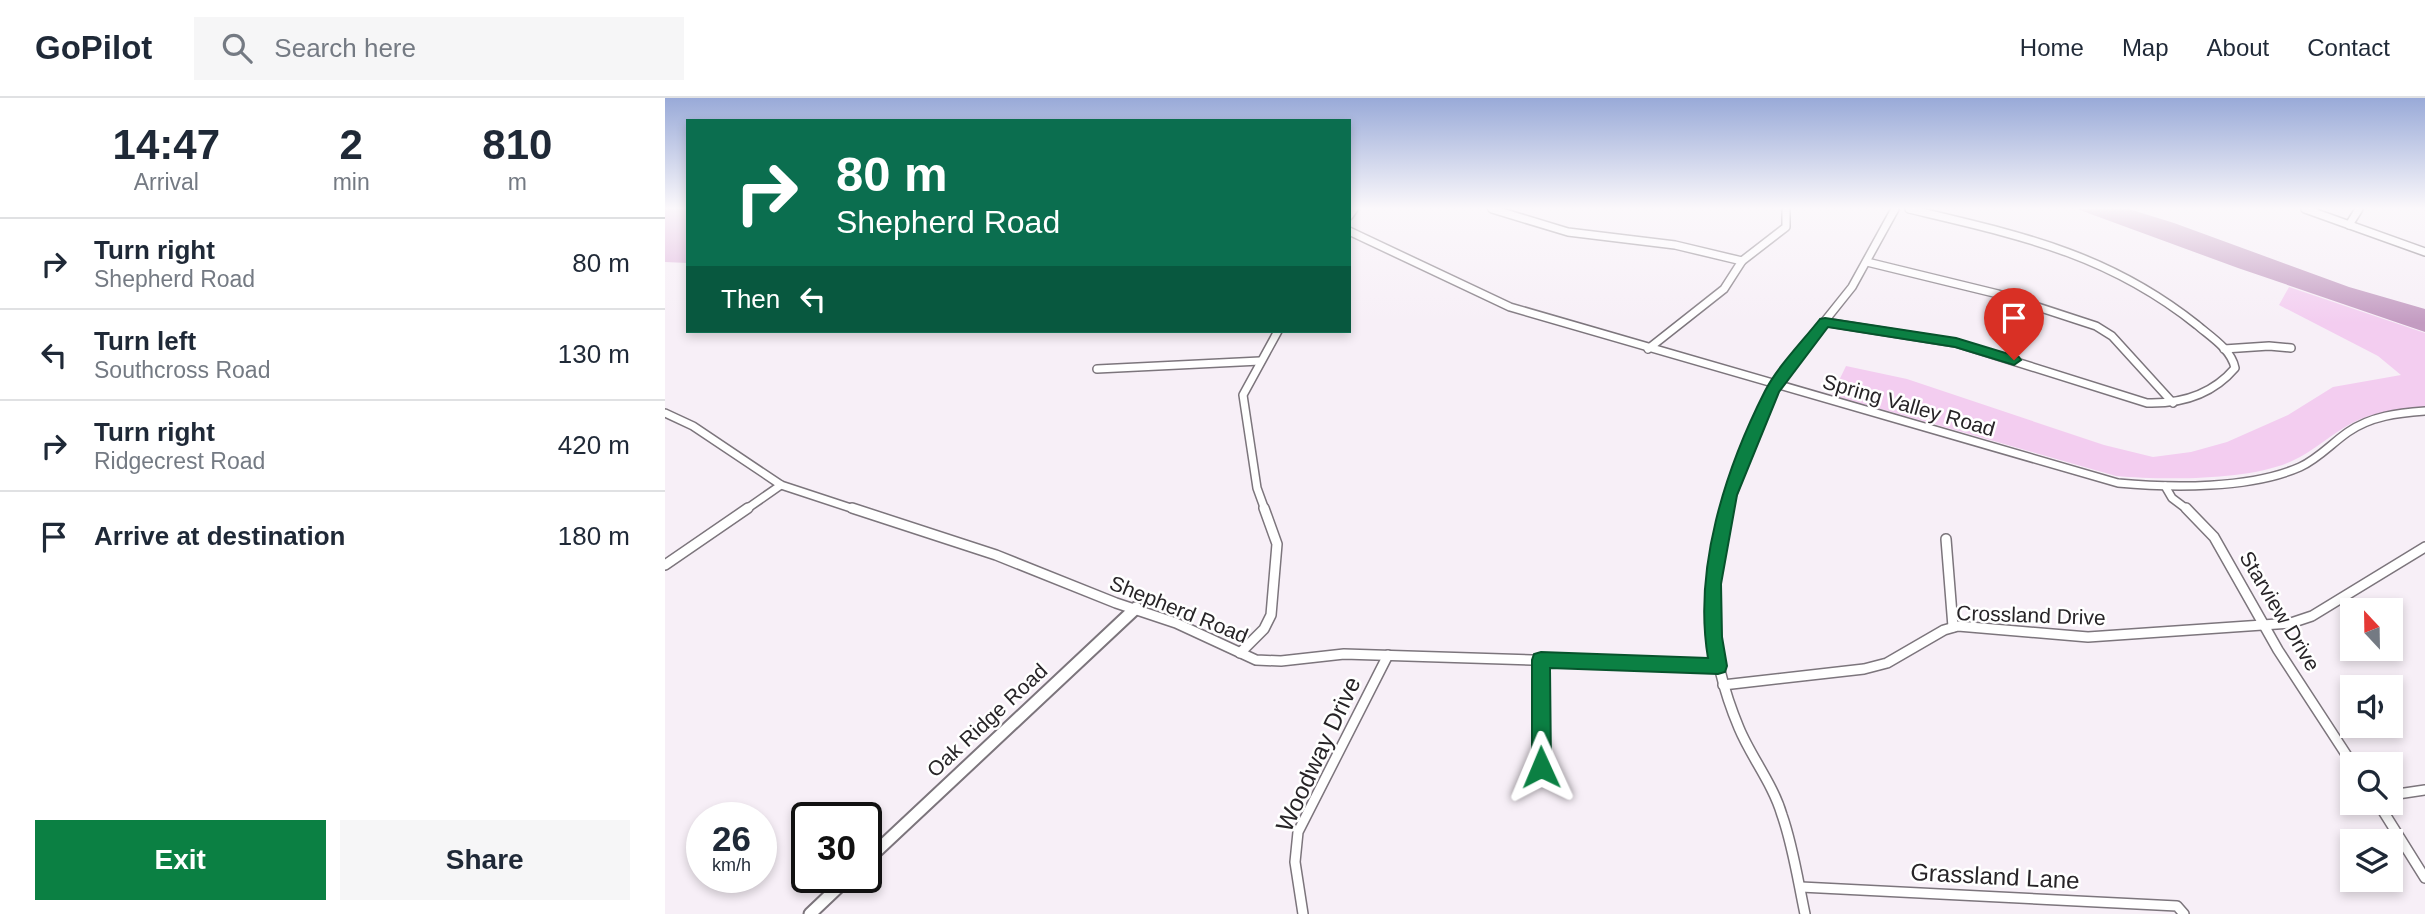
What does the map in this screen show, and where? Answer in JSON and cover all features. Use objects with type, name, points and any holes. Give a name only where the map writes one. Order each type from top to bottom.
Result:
[{"type":"street","name":"Spring Valley Road","points":[[1383,247],[1510,307],[2104,480],[2132,485],[2165,486],[2265,476],[2288,471],[2307,463],[2363,423],[2425,411]]},
{"type":"street","points":[[1684,247],[1742,261]]},
{"type":"street","points":[[1648,349],[1724,289],[1742,261],[1760,247]]},
{"type":"street","points":[[1805,914],[1782,813],[1739,728],[1718,666],[1711,609],[1715,560],[1722,521],[1745,453],[1775,385],[1825,322],[1875,247]]},
{"type":"street","points":[[1825,322],[1956,342],[2136,401],[2173,403],[2205,393],[2235,368],[2234,360],[2224,349],[2171,303],[2101,262],[2062,247]]},
{"type":"street","points":[[1867,262],[1998,294],[2097,326],[2112,336],[2173,403]]},
{"type":"street","points":[[1240,653],[1269,620],[1273,606],[1277,555],[1275,533],[1257,488],[1243,404],[1245,387],[1277,333]]},
{"type":"street","points":[[2224,349],[2269,346],[2291,348]]},
{"type":"street","points":[[1097,369],[1260,361]]},
{"type":"street","name":"Shepherd Road","points":[[665,413],[681,419],[751,468],[781,485],[996,555],[1176,623],[1240,653],[1269,661],[1327,654],[1718,666]]},
{"type":"street","points":[[665,565],[781,485]]},
{"type":"street","name":"Starview Drive","points":[[2165,486],[2172,498],[2194,514],[2214,537],[2263,625],[2345,752]]},
{"type":"street","points":[[1946,539],[1953,627]]},
{"type":"street","name":"Crossland Drive","points":[[1723,685],[1864,669],[1900,656],[1953,627],[2088,637],[2291,624],[2312,617],[2425,547]]},
{"type":"street","name":"Oak Ridge Road","points":[[882,846],[1136,608]]},
{"type":"street","name":"Woodway Drive","points":[[1303,914],[1295,862],[1298,832],[1388,655]]},
{"type":"street","points":[[1541,660],[1541,779]]},
{"type":"street","points":[[2403,793],[2425,790]]},
{"type":"street","points":[[2386,815],[2425,878]]},
{"type":"street","name":"Grassland Lane","points":[[1801,887],[2176,906],[2184,914]]},
{"type":"street","points":[[810,914],[832,893]]},
{"type":"shaded area","points":[[665,247],[686,247],[686,263],[665,262]]},
{"type":"shaded area","points":[[2181,247],[2240,247],[2349,287],[2425,309],[2425,332]]},
{"type":"shaded area","points":[[2289,287],[2425,333],[2425,408],[2387,412],[2360,419],[2300,457],[2274,468],[2230,476],[2157,478],[2116,476],[1832,395],[1846,366],[1907,379],[2104,445],[2153,457],[2191,452],[2227,442],[2288,415],[2333,387],[2401,375],[2378,356],[2279,305]]},
{"type":"route","points":[[1541,767],[1541,660],[1718,666],[1713,637],[1712,584],[1722,521],[1730,495],[1767,400],[1779,379],[1825,322],[1956,342],[2014,360]]}]
